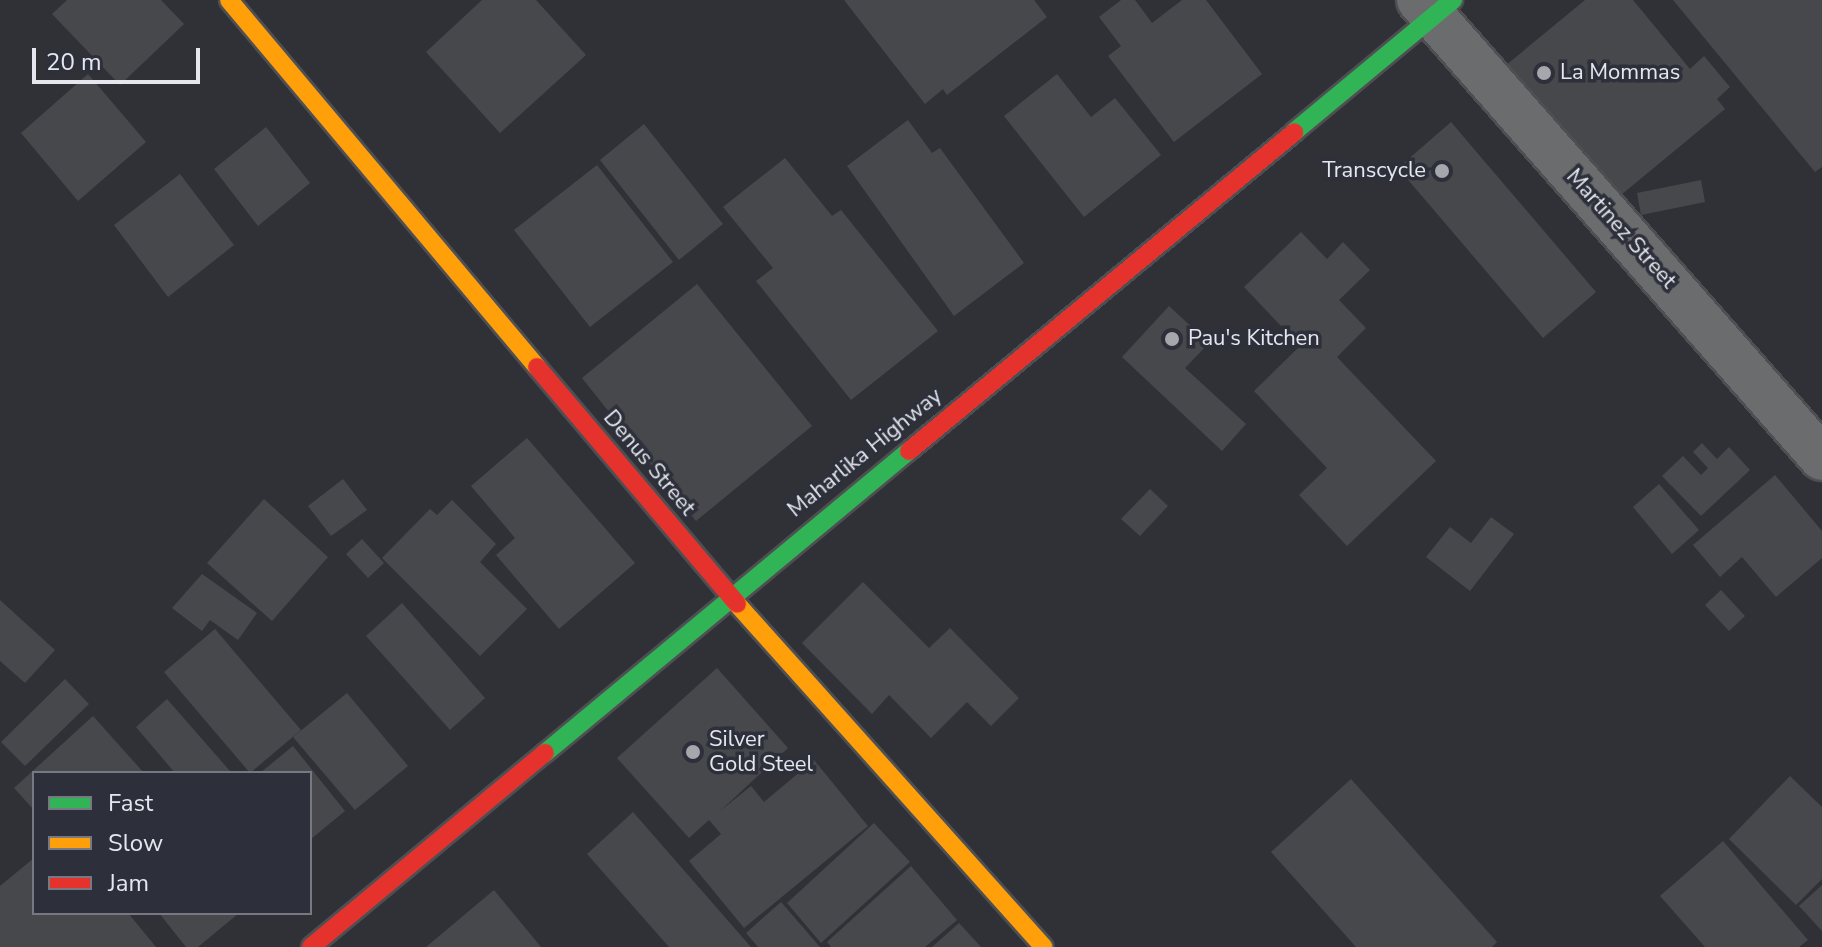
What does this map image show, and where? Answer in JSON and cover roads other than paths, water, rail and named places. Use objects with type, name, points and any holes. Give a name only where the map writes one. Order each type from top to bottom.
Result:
[{"type":"main road","name":"Denus Street","points":[[229,0],[729,596],[1044,947]]},
{"type":"main road","name":"Maharlika Highway","points":[[311,947],[1435,6]]},
{"type":"street","name":"Martinez Street","points":[[1435,6],[1822,458]]},
{"type":"place","name":"La Mommas","points":[[1544,73]]},
{"type":"place","name":"Transcycle","points":[[1442,171]]},
{"type":"place","name":"Pau's Kitchen","points":[[1172,339]]},
{"type":"place","name":"Silver Gold Steel","points":[[693,752]]}]
